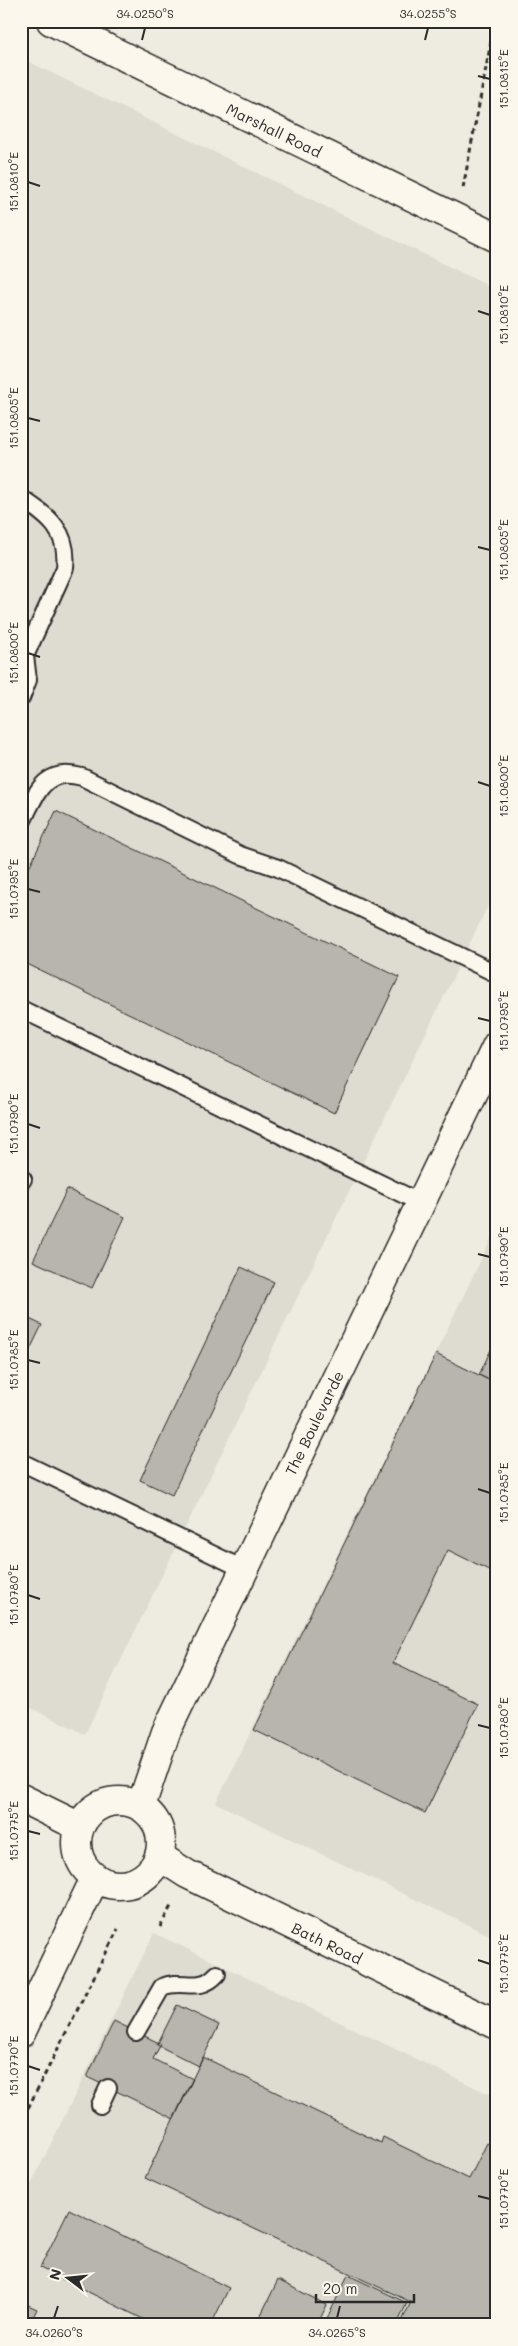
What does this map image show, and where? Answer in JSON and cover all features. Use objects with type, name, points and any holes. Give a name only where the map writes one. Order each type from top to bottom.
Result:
[{"type":"street","name":"Marshall Road","points":[[51,21],[497,238]]},
{"type":"street","name":"The Boulevarde","points":[[141,1806],[166,1732],[497,1045]]},
{"type":"street","points":[[21,1798],[80,1827]]},
{"type":"street","points":[[112,1800],[127,1800],[141,1806],[152,1815],[159,1828],[160,1856],[144,1877],[132,1883],[120,1885],[106,1883],[95,1878],[80,1860],[77,1849],[80,1827],[87,1814],[99,1805],[112,1800]]},
{"type":"street","name":"Bath Road","points":[[160,1856],[187,1874],[497,2025]]},
{"type":"street","points":[[21,2033],[95,1878]]},
{"type":"lane","points":[[21,498],[50,520],[61,536],[66,552],[64,568],[23,656],[28,680],[21,698]]},
{"type":"lane","points":[[21,824],[44,782],[61,774],[82,777],[240,855],[278,868],[497,974]]},
{"type":"lane","points":[[21,1009],[420,1202]]},
{"type":"lane","points":[[21,1462],[243,1569]]},
{"type":"lane","points":[[136,2032],[162,1987],[175,1982],[198,1985],[209,1982],[217,1974]]},
{"type":"lane","points":[[100,2105],[108,2088]]},
{"type":"path","points":[[457,219],[495,21]]},
{"type":"path","points":[[160,1927],[171,1906]]},
{"type":"path","points":[[24,2116],[118,1929]]},
{"type":"shaded area","points":[[21,58],[497,290],[497,887],[85,1734],[21,1703]]},
{"type":"shaded area","points":[[497,1227],[497,1939],[216,1803]]},
{"type":"shaded area","points":[[154,1933],[497,2098],[497,2325],[21,2325],[21,2205]]},
{"type":"building","points":[[56,811],[399,977],[334,1113],[21,961],[21,884]]},
{"type":"building","points":[[67,1189],[125,1217],[92,1288],[33,1261]]},
{"type":"building","points":[[241,1267],[274,1282],[172,1495],[140,1480]]},
{"type":"building","points":[[21,1315],[42,1325],[21,1368]]},
{"type":"building","points":[[497,1337],[497,1384],[479,1375]]},
{"type":"building","points":[[436,1354],[497,1384],[497,1574],[448,1550],[393,1663],[478,1704],[425,1813],[254,1730]]},
{"type":"building","points":[[177,2005],[219,2025],[199,2066],[157,2045]]},
{"type":"building","points":[[114,2021],[161,2044],[153,2059],[193,2079],[174,2119],[87,2077]]},
{"type":"building","points":[[203,2057],[381,2143],[383,2137],[469,2179],[487,2143],[497,2148],[497,2325],[400,2325],[411,2302],[145,2178]]},
{"type":"building","points":[[69,2209],[229,2288],[211,2325],[155,2325],[40,2268]]},
{"type":"building","points":[[348,2275],[407,2303],[397,2325],[324,2325]]},
{"type":"building","points":[[278,2280],[327,2305],[317,2325],[256,2325]]},
{"type":"building","points":[[21,2302],[37,2309],[29,2325],[21,2325]]}]
